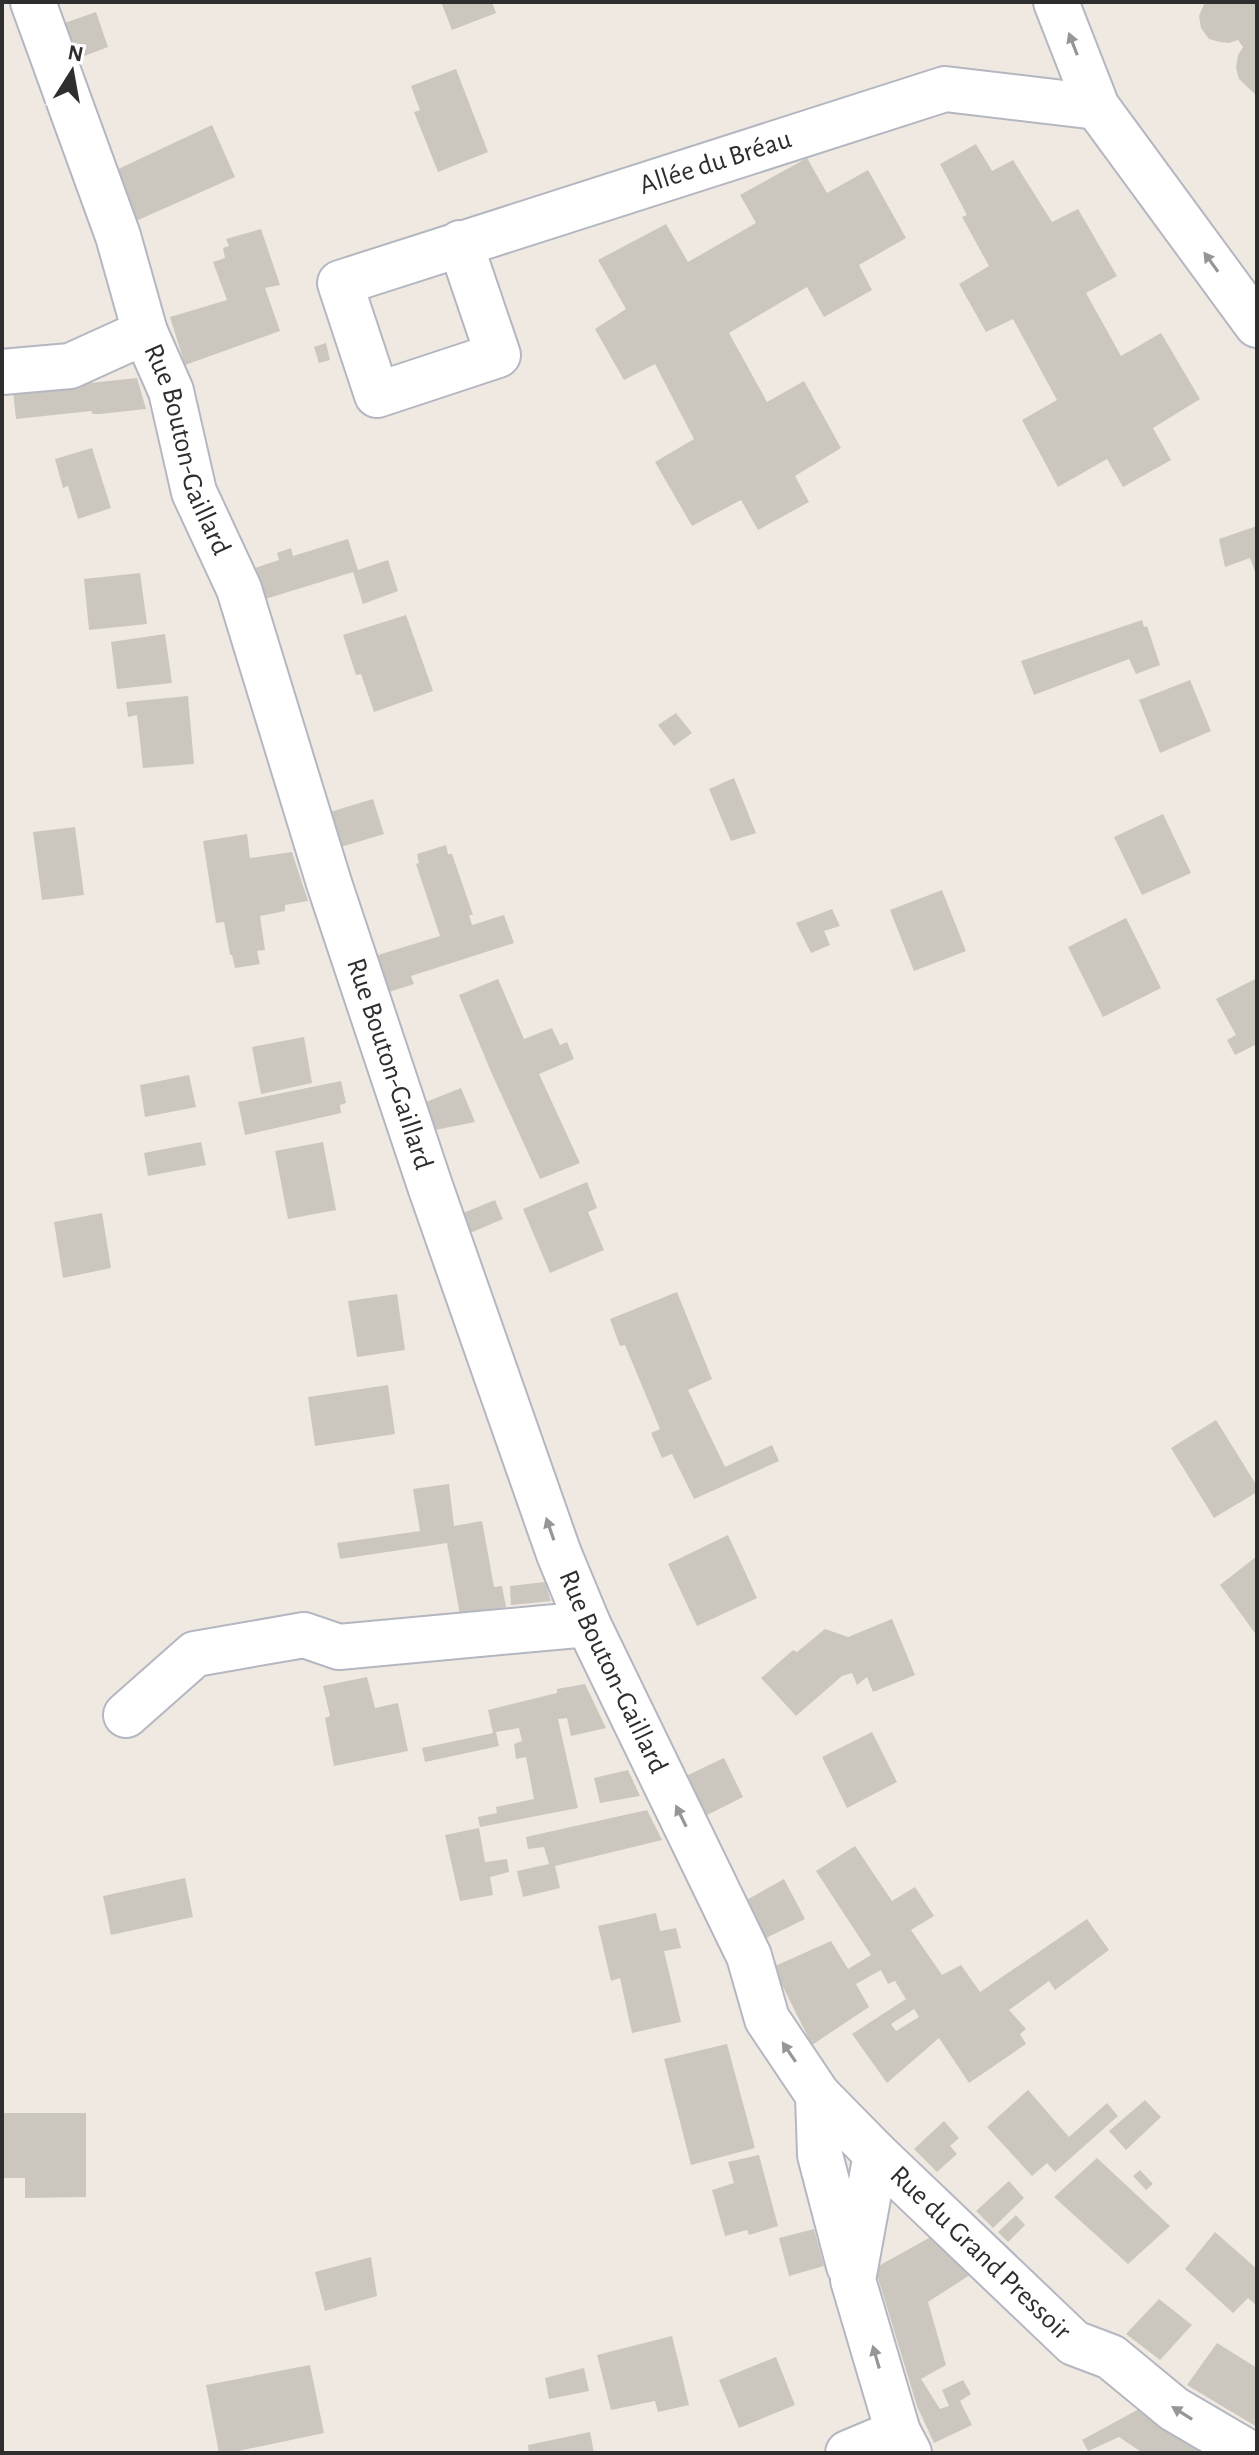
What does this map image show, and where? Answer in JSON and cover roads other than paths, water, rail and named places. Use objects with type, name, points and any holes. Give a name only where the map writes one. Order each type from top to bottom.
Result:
[{"type":"street","name":"Rue Bouton-Gaillard","points":[[33,2],[118,236],[145,332],[171,391],[194,492],[239,589],[329,883],[435,1201],[559,1554],[588,1624],[749,1956],[767,2019],[818,2095],[876,2154]]},
{"type":"street","points":[[1056,2],[1097,107],[1257,325]]},
{"type":"street","name":"Allée du Bréau","points":[[460,243],[498,355],[377,395],[340,283],[460,243],[945,89],[1097,107]]},
{"type":"street","points":[[2,372],[70,366],[145,332]]},
{"type":"street","points":[[126,1715],[195,1654],[304,1635],[339,1647],[588,1624]]},
{"type":"street","points":[[818,2095],[820,2155],[853,2280],[903,2443],[848,2453]]},
{"type":"street","points":[[853,2280],[876,2154]]},
{"type":"street","name":"Rue du Grand Pressoir","points":[[876,2154],[1074,2343],[1111,2357],[1174,2409],[1249,2453]]}]
